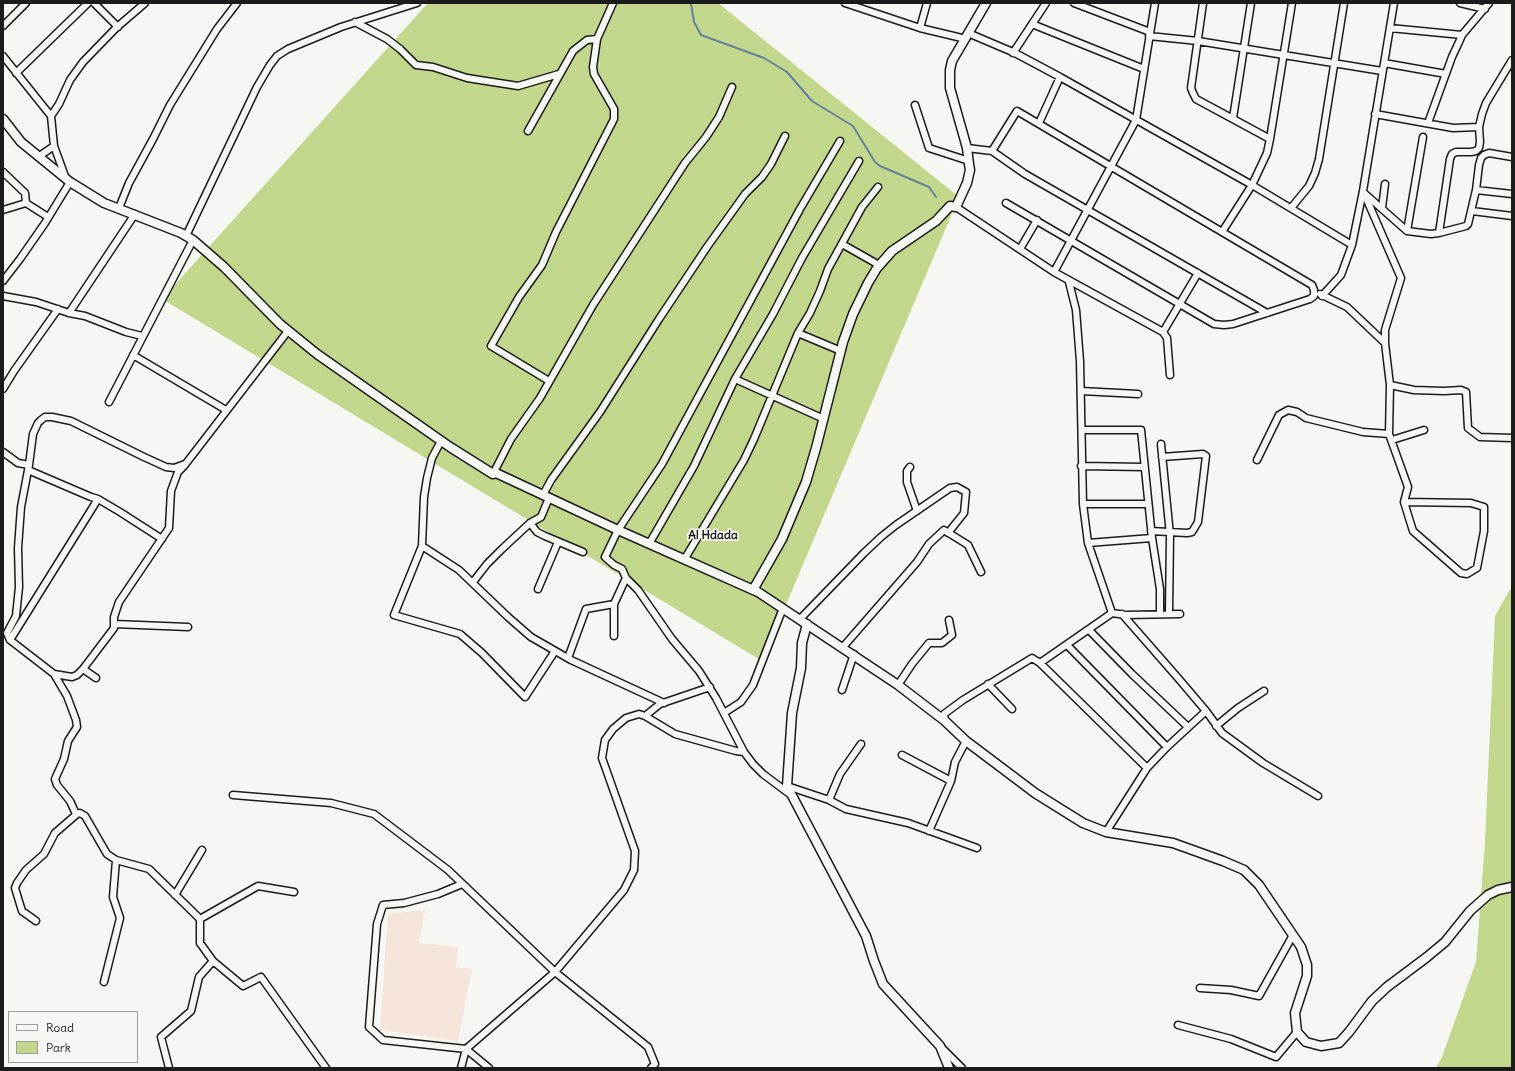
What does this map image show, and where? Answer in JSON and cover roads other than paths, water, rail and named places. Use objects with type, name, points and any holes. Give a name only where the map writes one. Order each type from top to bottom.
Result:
[{"type":"main road","points":[[753,590],[774,554],[790,522],[806,482],[841,352],[853,314],[870,279],[879,265],[892,251],[936,221],[950,206],[956,207],[970,170],[966,148],[950,88],[950,65],[986,3]]},
{"type":"main road","points":[[3,119],[21,142],[68,181],[104,203],[135,214],[190,238],[224,267],[280,324],[317,354],[441,441],[493,474],[496,473],[618,530],[753,590],[854,654],[898,685],[945,721],[966,741],[1036,793],[1083,823],[1106,832],[1173,843],[1244,870],[1259,885],[1301,947],[1307,965],[1306,981],[1295,1013],[1297,1032],[1306,1042],[1321,1046],[1339,1043],[1372,1001],[1387,987],[1445,942],[1470,911],[1488,895],[1498,890],[1512,887]]},
{"type":"main road","points":[[804,622],[801,668],[792,713],[787,786],[866,936],[874,961],[884,984],[940,1046],[949,1068]]},
{"type":"street","points":[[3,26],[26,3]]},
{"type":"street","points":[[16,73],[88,3]]},
{"type":"street","points":[[94,3],[118,27]]},
{"type":"street","points":[[51,116],[59,104],[70,80],[83,62],[118,27],[145,3]]},
{"type":"street","points":[[119,208],[129,183],[170,105],[217,29],[237,3]]},
{"type":"street","points":[[109,402],[190,238],[257,88],[273,60],[288,49],[355,22],[417,3]]},
{"type":"street","points":[[549,381],[491,346],[519,297],[542,265],[556,232],[614,119],[614,109],[594,74],[597,39],[613,3]]},
{"type":"street","points":[[845,3],[920,28],[967,36],[1013,53],[1060,77],[1252,185],[1352,245]]},
{"type":"street","points":[[920,28],[927,3]]},
{"type":"street","points":[[1013,53],[1046,3]]},
{"type":"street","points":[[1074,3],[1150,34],[1382,71]]},
{"type":"street","points":[[1054,272],[1136,120],[1155,3]]},
{"type":"street","points":[[1203,3],[1191,88],[1193,93],[1196,99],[1233,118],[1270,140]]},
{"type":"street","points":[[1233,118],[1251,3]]},
{"type":"street","points":[[1222,232],[1252,185],[1266,155],[1270,140],[1292,3]]},
{"type":"street","points":[[1291,208],[1306,191],[1315,173],[1319,159],[1344,3]]},
{"type":"street","points":[[1322,296],[1341,275],[1352,245],[1363,192],[1394,3]]},
{"type":"street","points":[[1460,3],[1485,8]]},
{"type":"street","points":[[1428,123],[1452,56],[1462,35],[1489,3]]},
{"type":"street","points":[[355,22],[387,39],[400,49],[416,65],[433,67],[467,78],[518,86],[559,74]]},
{"type":"street","points":[[1032,24],[1144,69]]},
{"type":"street","points":[[1390,28],[1462,35]]},
{"type":"street","points":[[528,131],[573,51],[588,40],[597,39]]},
{"type":"street","points":[[3,58],[51,116],[54,146],[68,181],[48,217],[20,259],[3,281]]},
{"type":"street","points":[[1439,233],[1452,154],[1456,152],[1476,151],[1479,148],[1479,127],[1486,103],[1512,60]]},
{"type":"street","points":[[1384,64],[1446,74]]},
{"type":"street","points":[[1039,123],[1060,77]]},
{"type":"street","points":[[493,474],[511,439],[540,398],[593,305],[685,163],[706,137],[719,117],[732,87]]},
{"type":"street","points":[[915,105],[929,148],[969,161]]},
{"type":"street","points":[[992,151],[1017,111],[1312,285],[1314,292],[1313,297],[1233,324],[1214,324],[1006,203]]},
{"type":"street","points":[[1375,114],[1454,128],[1479,127]]},
{"type":"street","points":[[473,582],[487,564],[530,523],[541,517],[551,480],[600,412],[707,247],[745,194],[762,177],[771,164],[785,136]]},
{"type":"street","points":[[1407,231],[1423,137]]},
{"type":"street","points":[[792,797],[763,774],[744,752],[724,713],[699,671],[672,639],[638,590],[626,578],[622,569],[614,565],[605,557],[618,530],[662,464],[800,209],[840,141]]},
{"type":"street","points":[[38,157],[54,146]]},
{"type":"street","points":[[966,148],[992,151],[1025,174],[1268,313]]},
{"type":"street","points":[[1363,192],[1407,231],[1431,234],[1439,233],[1466,226],[1470,220],[1481,158],[1489,153],[1512,157]]},
{"type":"street","points":[[649,544],[694,466],[735,378],[773,314],[802,258],[859,161]]},
{"type":"street","points":[[3,172],[25,193],[26,203]]},
{"type":"street","points":[[1382,208],[1385,184]]},
{"type":"street","points":[[684,560],[744,460],[798,333],[820,292],[828,269],[862,207],[878,187]]},
{"type":"street","points":[[1476,190],[1512,194]]},
{"type":"street","points":[[1363,192],[1401,278],[1385,330],[1385,343],[1390,385],[1390,437],[1408,487],[1404,502],[1413,531],[1461,573],[1467,574],[1477,568],[1484,531],[1484,507],[1471,503],[1404,502]]},
{"type":"street","points":[[3,210],[26,203],[48,217]]},
{"type":"street","points":[[956,207],[1069,282],[1163,332],[1167,338],[1170,375]]},
{"type":"street","points":[[1472,211],[1512,216]]},
{"type":"street","points":[[69,313],[135,214]]},
{"type":"street","points":[[1020,249],[1037,220]]},
{"type":"street","points":[[842,244],[879,265]]},
{"type":"street","points":[[1163,332],[1198,273]]},
{"type":"street","points":[[1069,282],[1076,310],[1080,361],[1082,430],[1081,466],[1083,504],[1088,543],[1112,613]]},
{"type":"street","points":[[1314,292],[1347,307],[1385,343]]},
{"type":"street","points":[[3,296],[36,302],[69,313],[85,316],[126,332],[142,336]]},
{"type":"street","points":[[3,389],[58,309]]},
{"type":"street","points":[[54,674],[72,677],[77,675],[84,669],[113,629],[119,602],[169,528],[170,496],[178,472],[288,331]]},
{"type":"street","points":[[798,333],[841,352]]},
{"type":"street","points":[[133,355],[226,410]]},
{"type":"street","points":[[735,378],[824,419]]},
{"type":"street","points":[[1390,385],[1414,390],[1461,390],[1466,392],[1468,428],[1480,437],[1512,438]]},
{"type":"street","points":[[1081,391],[1138,394]]},
{"type":"street","points":[[1257,460],[1279,415],[1288,410],[1297,412],[1306,418],[1390,437],[1424,430]]},
{"type":"street","points":[[77,814],[70,801],[57,785],[55,779],[64,759],[68,741],[77,727],[67,696],[54,674],[10,640],[7,633],[16,616],[19,577],[18,555],[20,517],[34,431],[41,420],[49,417],[76,423],[161,465],[174,468],[185,464]]},
{"type":"street","points":[[1082,430],[1140,430],[1151,531],[1160,589],[1160,614]]},
{"type":"street","points":[[441,441],[432,458],[427,478],[424,497],[422,546],[394,615],[460,634],[482,653],[525,697],[555,651]]},
{"type":"street","points":[[1161,444],[1169,532],[1169,613]]},
{"type":"street","points":[[3,452],[18,463],[86,495],[98,499],[162,539]]},
{"type":"street","points":[[1151,531],[1192,532],[1198,522],[1206,456],[1203,454],[1162,456]]},
{"type":"street","points":[[1081,466],[1144,467]]},
{"type":"street","points":[[910,467],[906,471],[907,482],[917,512]]},
{"type":"street","points":[[804,622],[864,552],[896,525],[950,488],[958,487],[966,492],[964,513],[948,533]]},
{"type":"street","points":[[10,640],[98,499]]},
{"type":"street","points":[[1083,504],[1148,504]]},
{"type":"street","points":[[530,523],[537,532],[583,552]]},
{"type":"street","points":[[843,647],[917,562],[929,544],[944,530],[968,545],[981,572]]},
{"type":"street","points":[[1088,543],[1152,538]]},
{"type":"street","points":[[538,588],[558,542]]},
{"type":"street","points":[[422,546],[455,566],[522,631],[568,658],[664,703]]},
{"type":"street","points":[[614,636],[614,604],[626,578]]},
{"type":"street","points":[[568,658],[586,610],[614,604]]},
{"type":"street","points":[[724,713],[741,702],[753,686],[783,608]]},
{"type":"street","points":[[1040,663],[1112,613],[1180,614]]},
{"type":"street","points":[[1122,614],[1206,711],[1222,732],[1263,763],[1318,796]]},
{"type":"street","points":[[898,685],[912,664],[929,643],[942,643],[952,635],[949,620]]},
{"type":"street","points":[[114,624],[188,627]]},
{"type":"street","points":[[1089,630],[1132,674],[1188,727]]},
{"type":"street","points":[[1068,645],[1167,747]]},
{"type":"street","points":[[842,690],[854,654]]},
{"type":"street","points":[[945,721],[944,714],[963,700],[1032,658],[1040,663],[1147,768]]},
{"type":"street","points":[[84,669],[96,678]]},
{"type":"street","points":[[988,684],[1012,709]]},
{"type":"street","points":[[645,716],[660,704],[710,688]]},
{"type":"street","points":[[1216,726],[1238,708],[1264,691]]},
{"type":"street","points":[[1106,832],[1147,768],[1167,747],[1206,711]]},
{"type":"street","points":[[462,1068],[466,1048],[555,972],[624,890],[634,870],[636,851],[602,758],[605,740],[613,729],[626,718],[639,714],[675,734],[744,752]]},
{"type":"street","points":[[929,831],[951,781],[955,762],[966,741]]},
{"type":"street","points":[[829,800],[840,774],[861,744]]},
{"type":"street","points":[[902,755],[951,781]]},
{"type":"street","points":[[787,786],[829,800],[846,809],[908,823],[977,848]]},
{"type":"street","points":[[233,795],[331,803],[374,814],[448,870],[555,972],[648,1047],[655,1064],[651,1068]]},
{"type":"street","points":[[36,921],[22,911],[15,888],[17,883],[26,870],[44,854],[55,833],[80,813],[85,816],[107,854],[116,860],[150,869],[200,919],[200,943],[213,961],[243,986],[261,977],[326,1068]]},
{"type":"street","points":[[175,894],[202,850]]},
{"type":"street","points":[[104,982],[120,918],[114,897],[116,860]]},
{"type":"street","points":[[462,884],[438,894],[404,903],[383,905],[377,924],[369,1027],[383,1040],[466,1048],[489,1068]]},
{"type":"street","points":[[200,919],[258,886],[294,892]]},
{"type":"street","points":[[1200,988],[1231,990],[1259,996],[1293,935]]},
{"type":"street","points":[[169,1068],[161,1037],[191,1011],[198,977],[213,961]]},
{"type":"street","points":[[1178,1025],[1231,1039],[1276,1057],[1297,1032]]},
{"type":"street","points":[[940,1046],[962,1068]]},
{"type":"waterway","points":[[691,3],[694,22],[701,35],[764,58],[787,72],[812,101],[853,126],[875,162],[880,166],[929,187],[936,197]]},
{"type":"district","name":"Al Hdada","points":[[713,536]]}]
